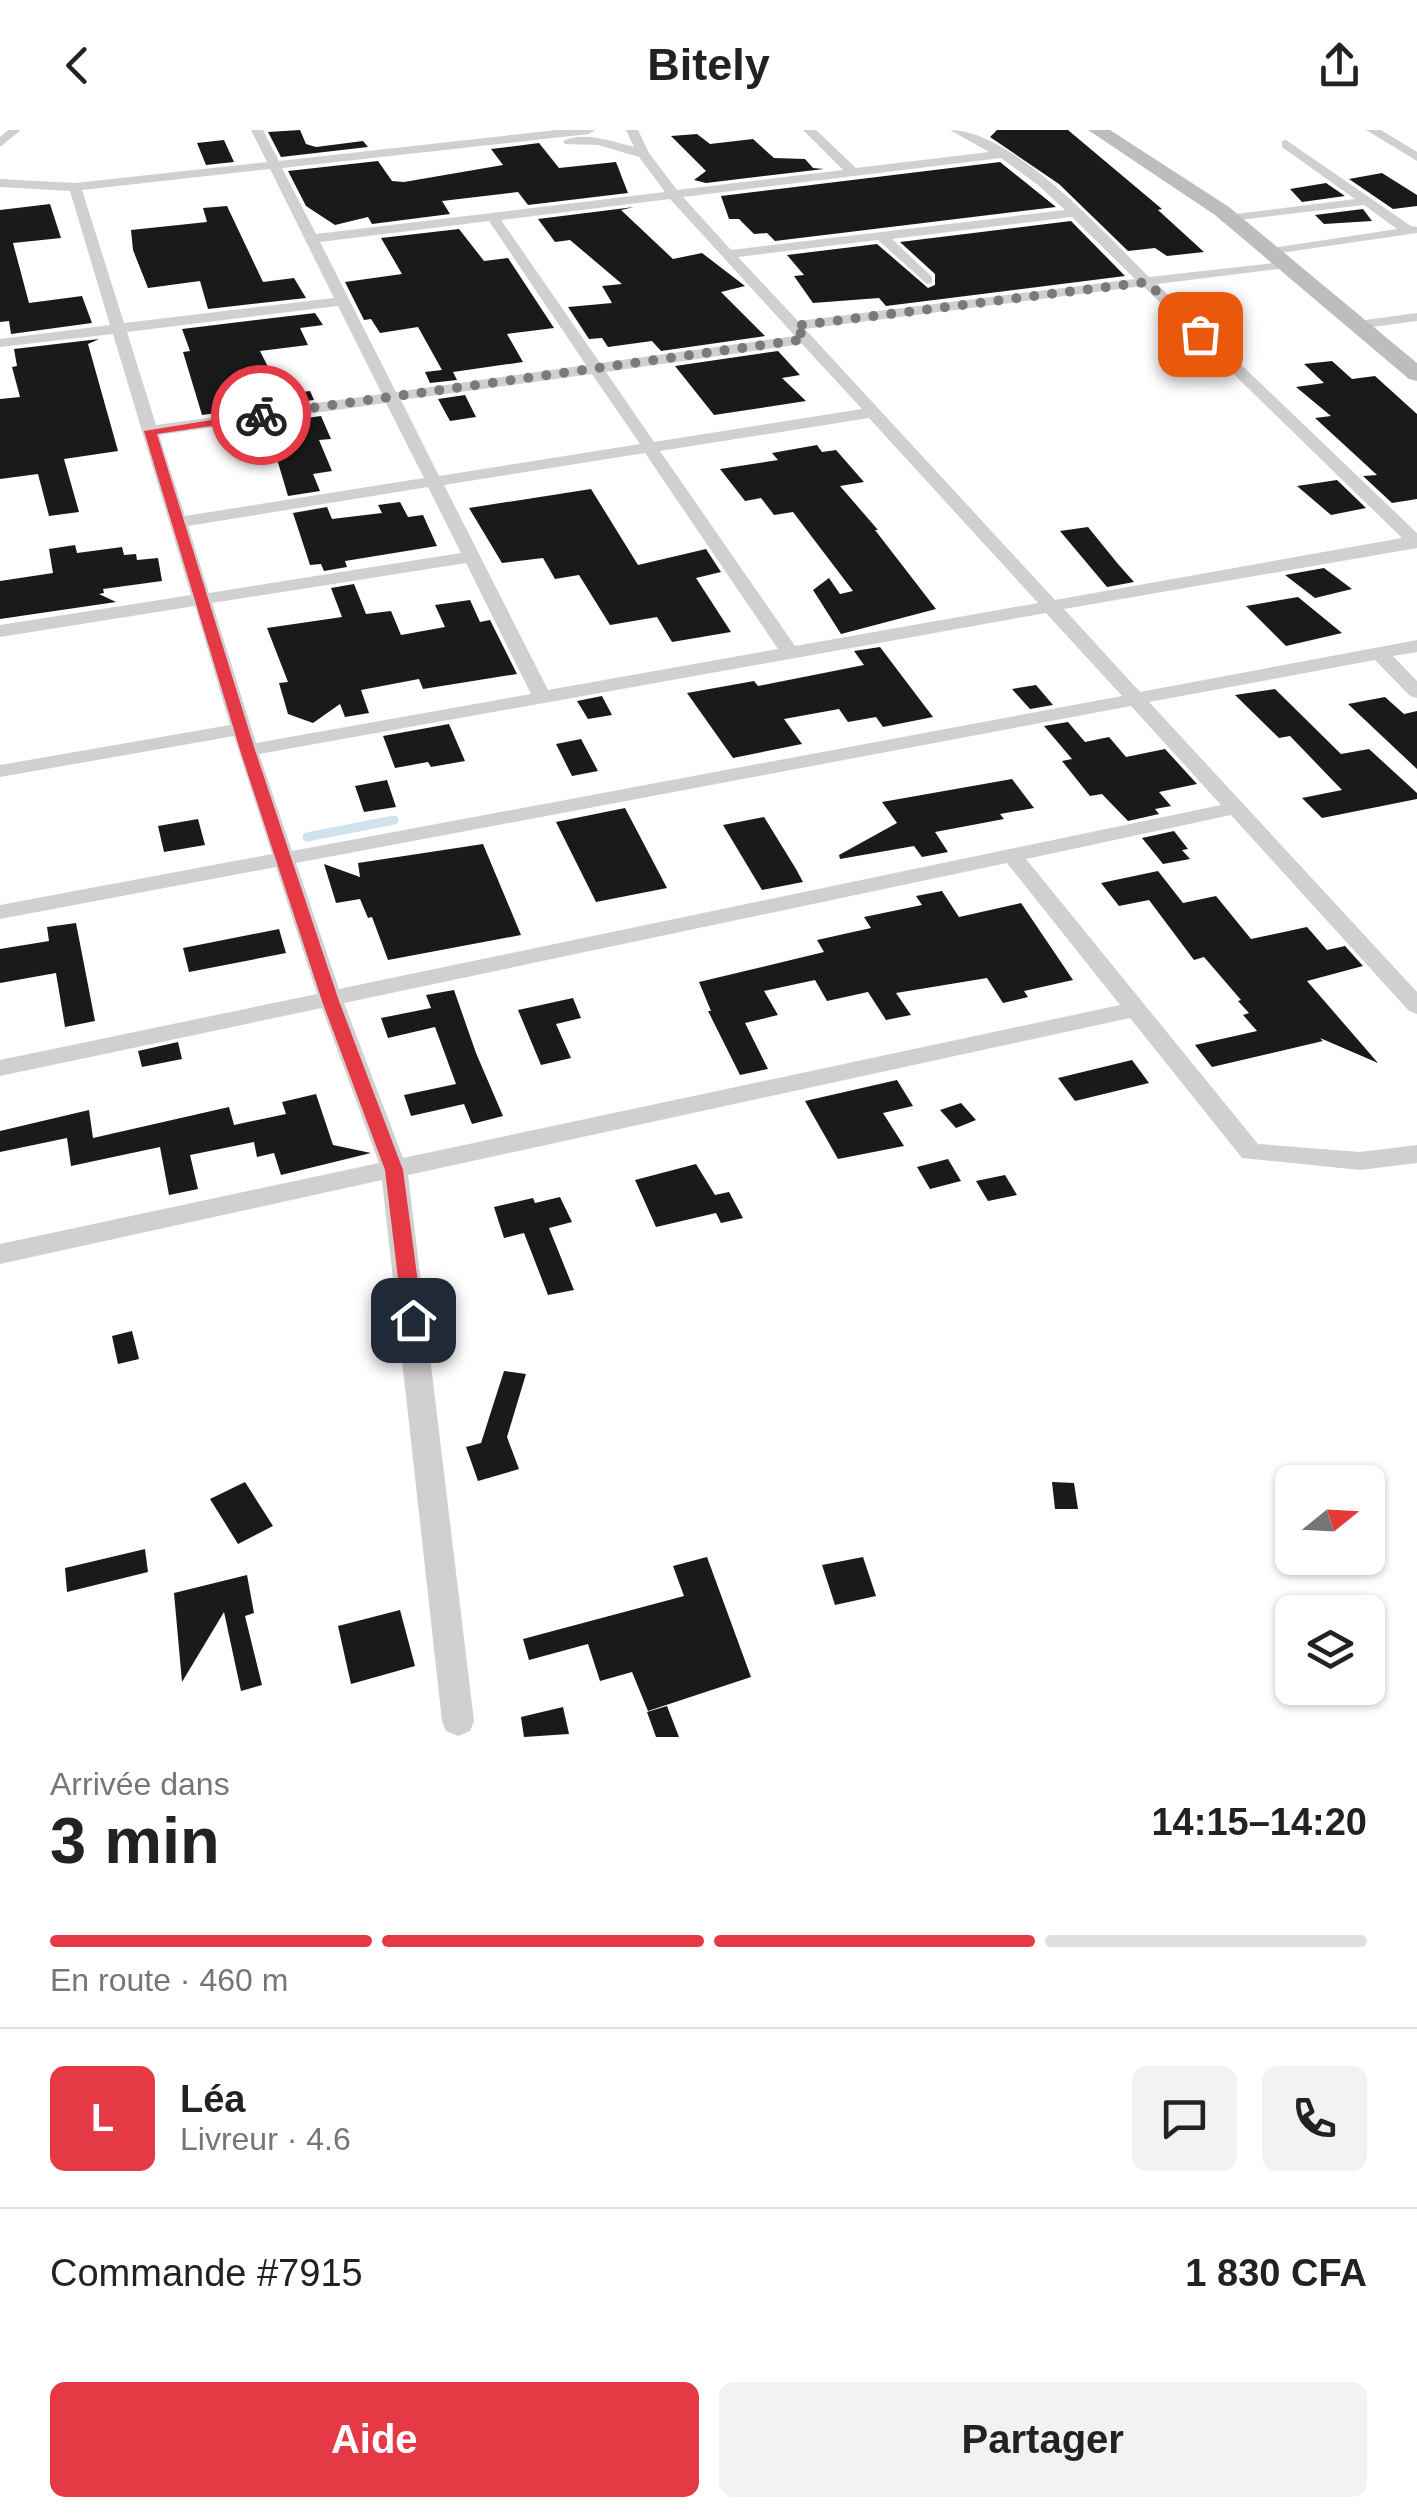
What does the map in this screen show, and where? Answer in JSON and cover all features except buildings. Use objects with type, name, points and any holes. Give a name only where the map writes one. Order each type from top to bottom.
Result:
[{"type":"street","points":[[0,143],[15,130]]},
{"type":"street","points":[[257,130],[542,697]]},
{"type":"street","points":[[0,182],[76,187],[589,130]]},
{"type":"street","points":[[632,130],[644,154],[674,194],[1417,1006]]},
{"type":"street","points":[[809,130],[853,172]]},
{"type":"street","points":[[956,130],[1003,154],[1043,182],[1416,542]]},
{"type":"street","points":[[1097,130],[1146,158],[1227,218],[1417,374]]},
{"type":"street","points":[[1372,130],[1417,158]]},
{"type":"street","points":[[515,140],[599,142],[644,154]]},
{"type":"street","points":[[1286,144],[1413,230]]},
{"type":"street","points":[[311,239],[1003,154]]},
{"type":"street","points":[[76,187],[241,729],[331,1001],[394,1170],[458,1722]]},
{"type":"street","points":[[1227,218],[1367,201]]},
{"type":"street","points":[[728,254],[1076,213]]},
{"type":"street","points":[[492,216],[790,653]]},
{"type":"street","points":[[150,431],[596,368],[800,332],[1147,282],[1413,230]]},
{"type":"street","points":[[881,236],[928,280]]},
{"type":"street","points":[[0,343],[343,301]]},
{"type":"street","points":[[1358,325],[1417,317]]},
{"type":"street","points":[[178,522],[874,412]]},
{"type":"street","points":[[248,750],[1416,542]]},
{"type":"street","points":[[0,631],[471,557]]},
{"type":"street","points":[[0,912],[1417,646]]},
{"type":"street","points":[[1380,654],[1417,692]]},
{"type":"street","points":[[0,770],[241,729]]},
{"type":"street","points":[[0,1068],[1236,808]]},
{"type":"street","points":[[1011,854],[1251,1152],[1360,1161],[1417,1154]]},
{"type":"street","points":[[0,1254],[1136,1009]]},
{"type":"waterway","points":[[307,837],[394,820]]},
{"type":"way so far","points":[[261,415],[806,339],[794,326],[1147,282],[1200,334]]},
{"type":"route","points":[[261,415],[150,431],[248,750],[331,1001],[394,1170],[413,1320]]}]
